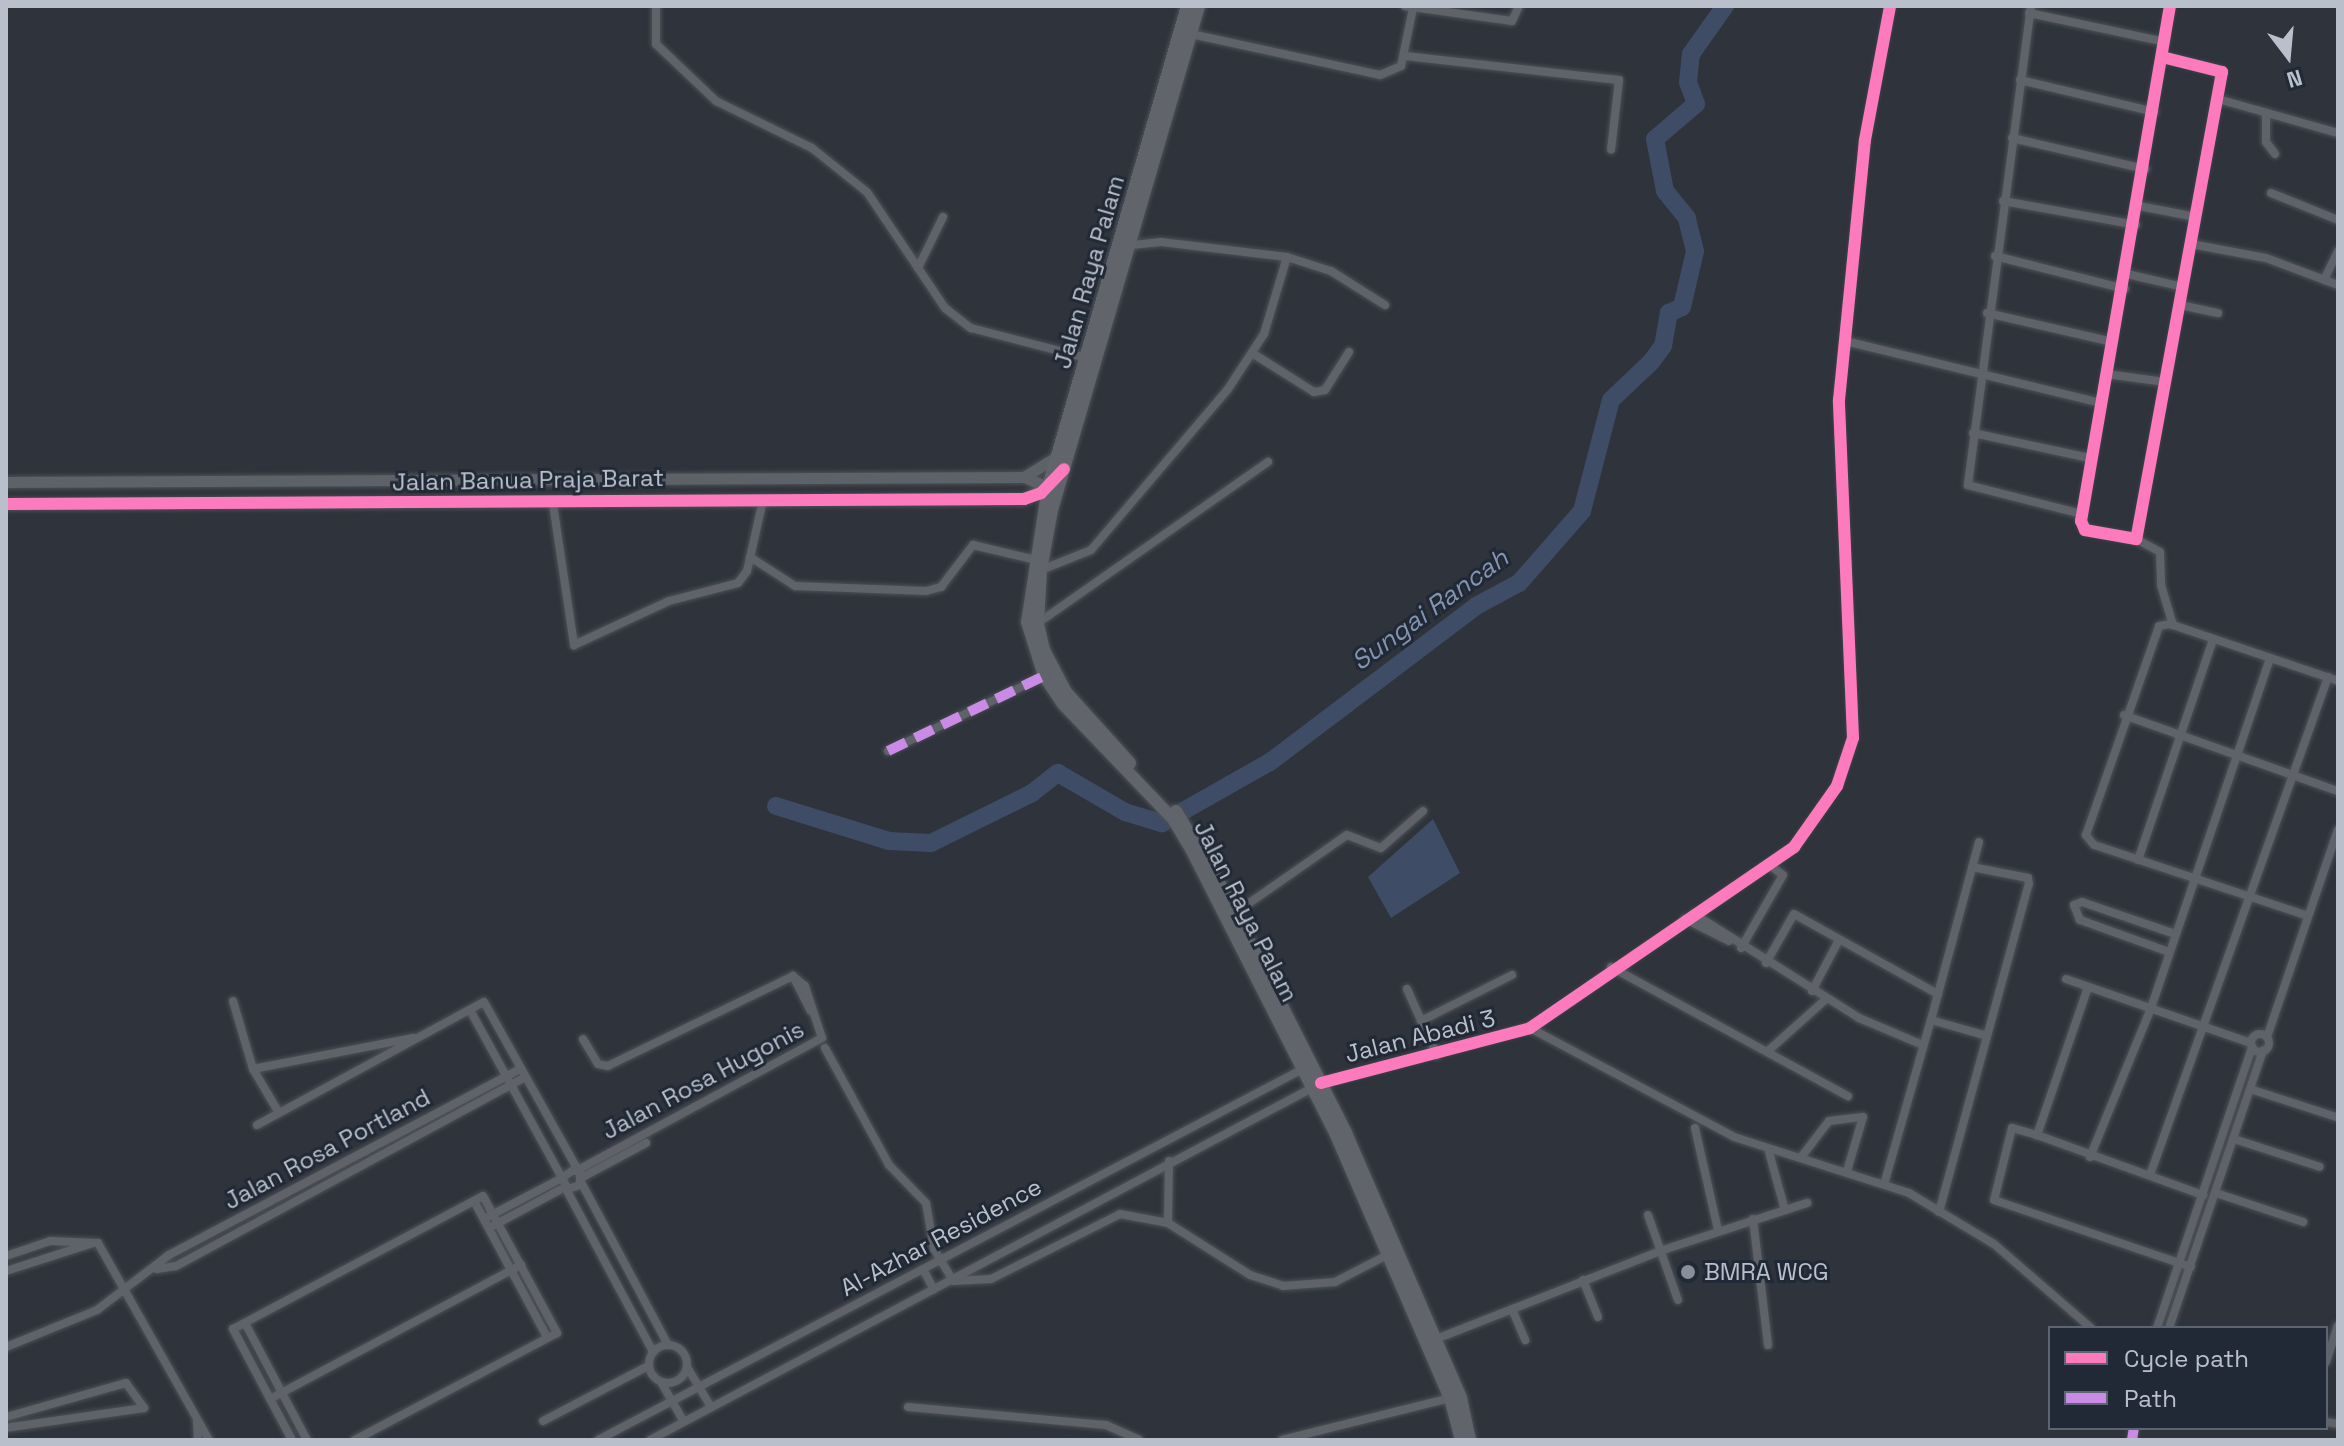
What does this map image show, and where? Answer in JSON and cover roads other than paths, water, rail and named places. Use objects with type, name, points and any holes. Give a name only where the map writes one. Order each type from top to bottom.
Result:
[{"type":"main road","name":"Jalan Raya Palam","points":[[1187,6],[1131,245],[1064,469],[1032,559],[1027,622],[1044,676],[1072,716],[1176,816],[1235,913],[1303,1069],[1316,1085]]},
{"type":"main road","name":"Jalan Raya Palam","points":[[1164,804],[1066,692],[1038,623],[1048,487],[1167,96],[1199,6]]},
{"type":"main road","name":"Jalan Raya Palam","points":[[1176,816],[1316,1085],[1436,1339],[1470,1440]]},
{"type":"main road","name":"Jalan Raya Palam","points":[[1393,1252],[1450,1398],[1461,1440]]},
{"type":"street","points":[[656,6],[656,44],[716,101],[812,148],[867,192],[945,308],[971,328],[1087,359]]},
{"type":"street","points":[[1191,34],[1370,75],[1391,73],[1405,56],[1409,7],[1512,21],[1519,6]]},
{"type":"street","points":[[1890,6],[1865,140],[1839,400],[1851,604],[1851,759],[1794,847],[1611,967],[1530,1028],[1692,1117],[1847,1171],[1885,1181],[1994,1244],[2089,1326]]},
{"type":"street","points":[[2170,6],[2125,289],[2106,374],[2082,514],[2085,530],[2136,539],[2160,552],[2161,585],[2173,625]]},
{"type":"street","points":[[2082,514],[1971,489],[1979,374],[2030,10],[2165,42]]},
{"type":"street","points":[[1405,56],[1617,79],[1622,86],[1611,150]]},
{"type":"street","points":[[2136,539],[2222,67],[2162,57]]},
{"type":"street","points":[[2020,80],[2154,112]]},
{"type":"street","points":[[2218,99],[2338,133]]},
{"type":"street","points":[[2266,113],[2266,142],[2275,154]]},
{"type":"street","points":[[2012,138],[2145,169]]},
{"type":"street","points":[[2271,193],[2338,220]]},
{"type":"street","points":[[2003,201],[2136,225]]},
{"type":"street","points":[[2139,206],[2196,217]]},
{"type":"street","points":[[918,268],[943,217]]},
{"type":"street","points":[[1131,245],[1161,242],[1287,257],[1331,271],[1385,305]]},
{"type":"street","points":[[2191,244],[2266,258],[2338,285]]},
{"type":"street","points":[[2324,280],[2338,251]]},
{"type":"street","points":[[1995,256],[2125,289]]},
{"type":"street","points":[[1041,570],[1077,560],[1111,531],[1252,353],[1275,308],[1287,257]]},
{"type":"street","points":[[2127,274],[2183,287]]},
{"type":"street","points":[[2180,305],[2218,313]]},
{"type":"street","points":[[1987,313],[2113,342]]},
{"type":"street","points":[[1845,341],[2101,403]]},
{"type":"street","points":[[1252,353],[1314,392],[1325,390],[1349,352]]},
{"type":"street","points":[[2106,374],[2165,382]]},
{"type":"street","points":[[1973,433],[2090,458]]},
{"type":"street","points":[[1024,477],[1058,455]]},
{"type":"street","points":[[1038,623],[1268,462]]},
{"type":"street","points":[[1048,487],[1064,469]]},
{"type":"street","name":"Jalan Banua Praja Barat","points":[[6,482],[1024,477],[1048,487]]},
{"type":"street","name":"Jalan Banua Praja Barat","points":[[6,504],[553,504],[1024,499],[1048,487]]},
{"type":"street","points":[[1024,499],[1037,503],[1047,513]]},
{"type":"street","points":[[553,504],[574,645],[669,601],[738,583],[750,557],[763,500]]},
{"type":"street","points":[[750,557],[795,586],[934,591],[973,545],[1032,559]]},
{"type":"street","points":[[2308,916],[2094,845],[2086,835],[2155,628],[2173,625],[2338,681]]},
{"type":"street","points":[[2138,860],[2213,640]]},
{"type":"street","points":[[2090,1157],[2151,1008],[2270,658]]},
{"type":"street","points":[[888,751],[1044,676]]},
{"type":"street","points":[[2150,1175],[2328,677]]},
{"type":"street","points":[[2124,715],[2338,791]]},
{"type":"street","points":[[1235,913],[1347,835],[1381,848],[1423,811]]},
{"type":"street","points":[[2170,1326],[2338,830]]},
{"type":"street","points":[[1885,1181],[1979,842]]},
{"type":"street","points":[[1741,948],[1783,875],[1769,865]]},
{"type":"street","points":[[1939,1212],[2029,881],[1972,867]]},
{"type":"street","points":[[2169,952],[2075,916],[2074,905],[2106,910],[2175,934]]},
{"type":"street","points":[[2101,927],[2106,910]]},
{"type":"street","points":[[1694,914],[1729,941]]},
{"type":"street","points":[[1766,963],[1790,915],[1938,994]]},
{"type":"street","points":[[1685,919],[1729,941],[1826,999],[1923,1045]]},
{"type":"street","points":[[2141,942],[2148,925]]},
{"type":"street","points":[[1812,991],[1839,940]]},
{"type":"street","points":[[1611,967],[1848,1096]]},
{"type":"street","points":[[1421,1021],[1512,975]]},
{"type":"street","name":"Jalan Rosa Hugonis","points":[[578,1175],[818,1044],[822,1038],[805,986],[793,976],[608,1066],[598,1064],[583,1039]]},
{"type":"street","points":[[2066,979],[2203,1026],[2263,1051]]},
{"type":"street","points":[[2037,1135],[2088,987]]},
{"type":"street","points":[[1407,989],[1437,1055]]},
{"type":"street","points":[[1768,1051],[1826,999]]},
{"type":"street","points":[[233,1001],[253,1069],[279,1113]]},
{"type":"street","points":[[257,1125],[484,1002],[668,1345]]},
{"type":"street","points":[[470,1010],[653,1352]]},
{"type":"street","points":[[1931,1020],[1987,1036]]},
{"type":"street","name":"Jalan Abadi 3","points":[[1316,1085],[1530,1028]]},
{"type":"street","points":[[2158,1326],[2251,1045],[2257,1034],[2267,1037]]},
{"type":"street","points":[[253,1069],[422,1036]]},
{"type":"street","points":[[825,1048],[889,1165],[926,1203],[939,1262],[952,1281],[981,1283],[1120,1214],[1168,1223],[1250,1275],[1283,1286],[1335,1282],[1393,1252]]},
{"type":"street","name":"Al-Azhar Residence","points":[[598,1440],[1303,1069]]},
{"type":"street","name":"Jalan Rosa Portland","points":[[6,1347],[77,1321],[156,1269],[169,1255],[523,1073]]},
{"type":"street","name":"Al-Azhar Residence","points":[[650,1440],[1316,1085]]},
{"type":"street","points":[[2250,1089],[2336,1117]]},
{"type":"street","points":[[2229,1115],[2240,1119]]},
{"type":"street","points":[[1802,1156],[1829,1121],[1863,1117],[1847,1171]]},
{"type":"street","points":[[1695,1128],[1718,1230]]},
{"type":"street","points":[[2191,1267],[1994,1200],[2012,1128],[2203,1195]]},
{"type":"street","points":[[2234,1139],[2320,1167]]},
{"type":"street","name":"Jalan Rosa Hugonis","points":[[578,1175],[646,1143]]},
{"type":"street","points":[[1769,1152],[1785,1210]]},
{"type":"street","points":[[1168,1223],[1169,1161]]},
{"type":"street","points":[[484,1219],[562,1178],[578,1175]]},
{"type":"street","points":[[489,1228],[565,1187],[578,1175]]},
{"type":"street","points":[[2216,1193],[2303,1222]]},
{"type":"street","points":[[292,1440],[233,1329],[483,1196],[557,1333],[355,1440]]},
{"type":"street","points":[[474,1201],[547,1337]]},
{"type":"street","points":[[1436,1339],[1660,1251],[1807,1203]]},
{"type":"street","points":[[1648,1215],[1678,1300]]},
{"type":"street","points":[[1753,1219],[1768,1345]]},
{"type":"street","points":[[6,1256],[50,1241],[96,1242]]},
{"type":"street","points":[[6,1271],[96,1242]]},
{"type":"street","points":[[96,1242],[126,1286],[209,1440]]},
{"type":"street","points":[[270,1399],[521,1265]]},
{"type":"street","points":[[924,1271],[934,1290]]},
{"type":"street","points":[[1583,1280],[1598,1317]]},
{"type":"street","points":[[1512,1309],[1525,1340]]},
{"type":"street","points":[[638,1324],[653,1316]]},
{"type":"street","points":[[245,1323],[307,1440]]},
{"type":"street","points":[[2328,1356],[2338,1326]]},
{"type":"street","points":[[543,1421],[648,1366],[653,1352],[668,1345],[681,1349],[687,1367],[711,1407]]},
{"type":"street","points":[[648,1366],[684,1422]]},
{"type":"street","points":[[661,1382],[677,1380],[687,1367]]},
{"type":"street","points":[[6,1417],[126,1383],[144,1408],[6,1428]]},
{"type":"street","points":[[1282,1440],[1450,1398]]},
{"type":"street","points":[[908,1407],[1106,1425],[1139,1440]]},
{"type":"street","points":[[196,1415],[198,1440]]},
{"type":"water","points":[[1433,819],[1460,873],[1391,918],[1368,877]]},
{"type":"waterway","name":"Sungai Rancah","points":[[776,806],[889,841],[931,843],[1032,793],[1058,773],[1125,812],[1162,823],[1270,762],[1476,606],[1519,583],[1582,511],[1611,400],[1651,362],[1663,346],[1669,313],[1682,307],[1695,251],[1687,218],[1665,191],[1655,139],[1696,104],[1688,82],[1691,54],[1725,6]]},
{"type":"place","name":"BMRA WCG","points":[[1688,1272]]}]
